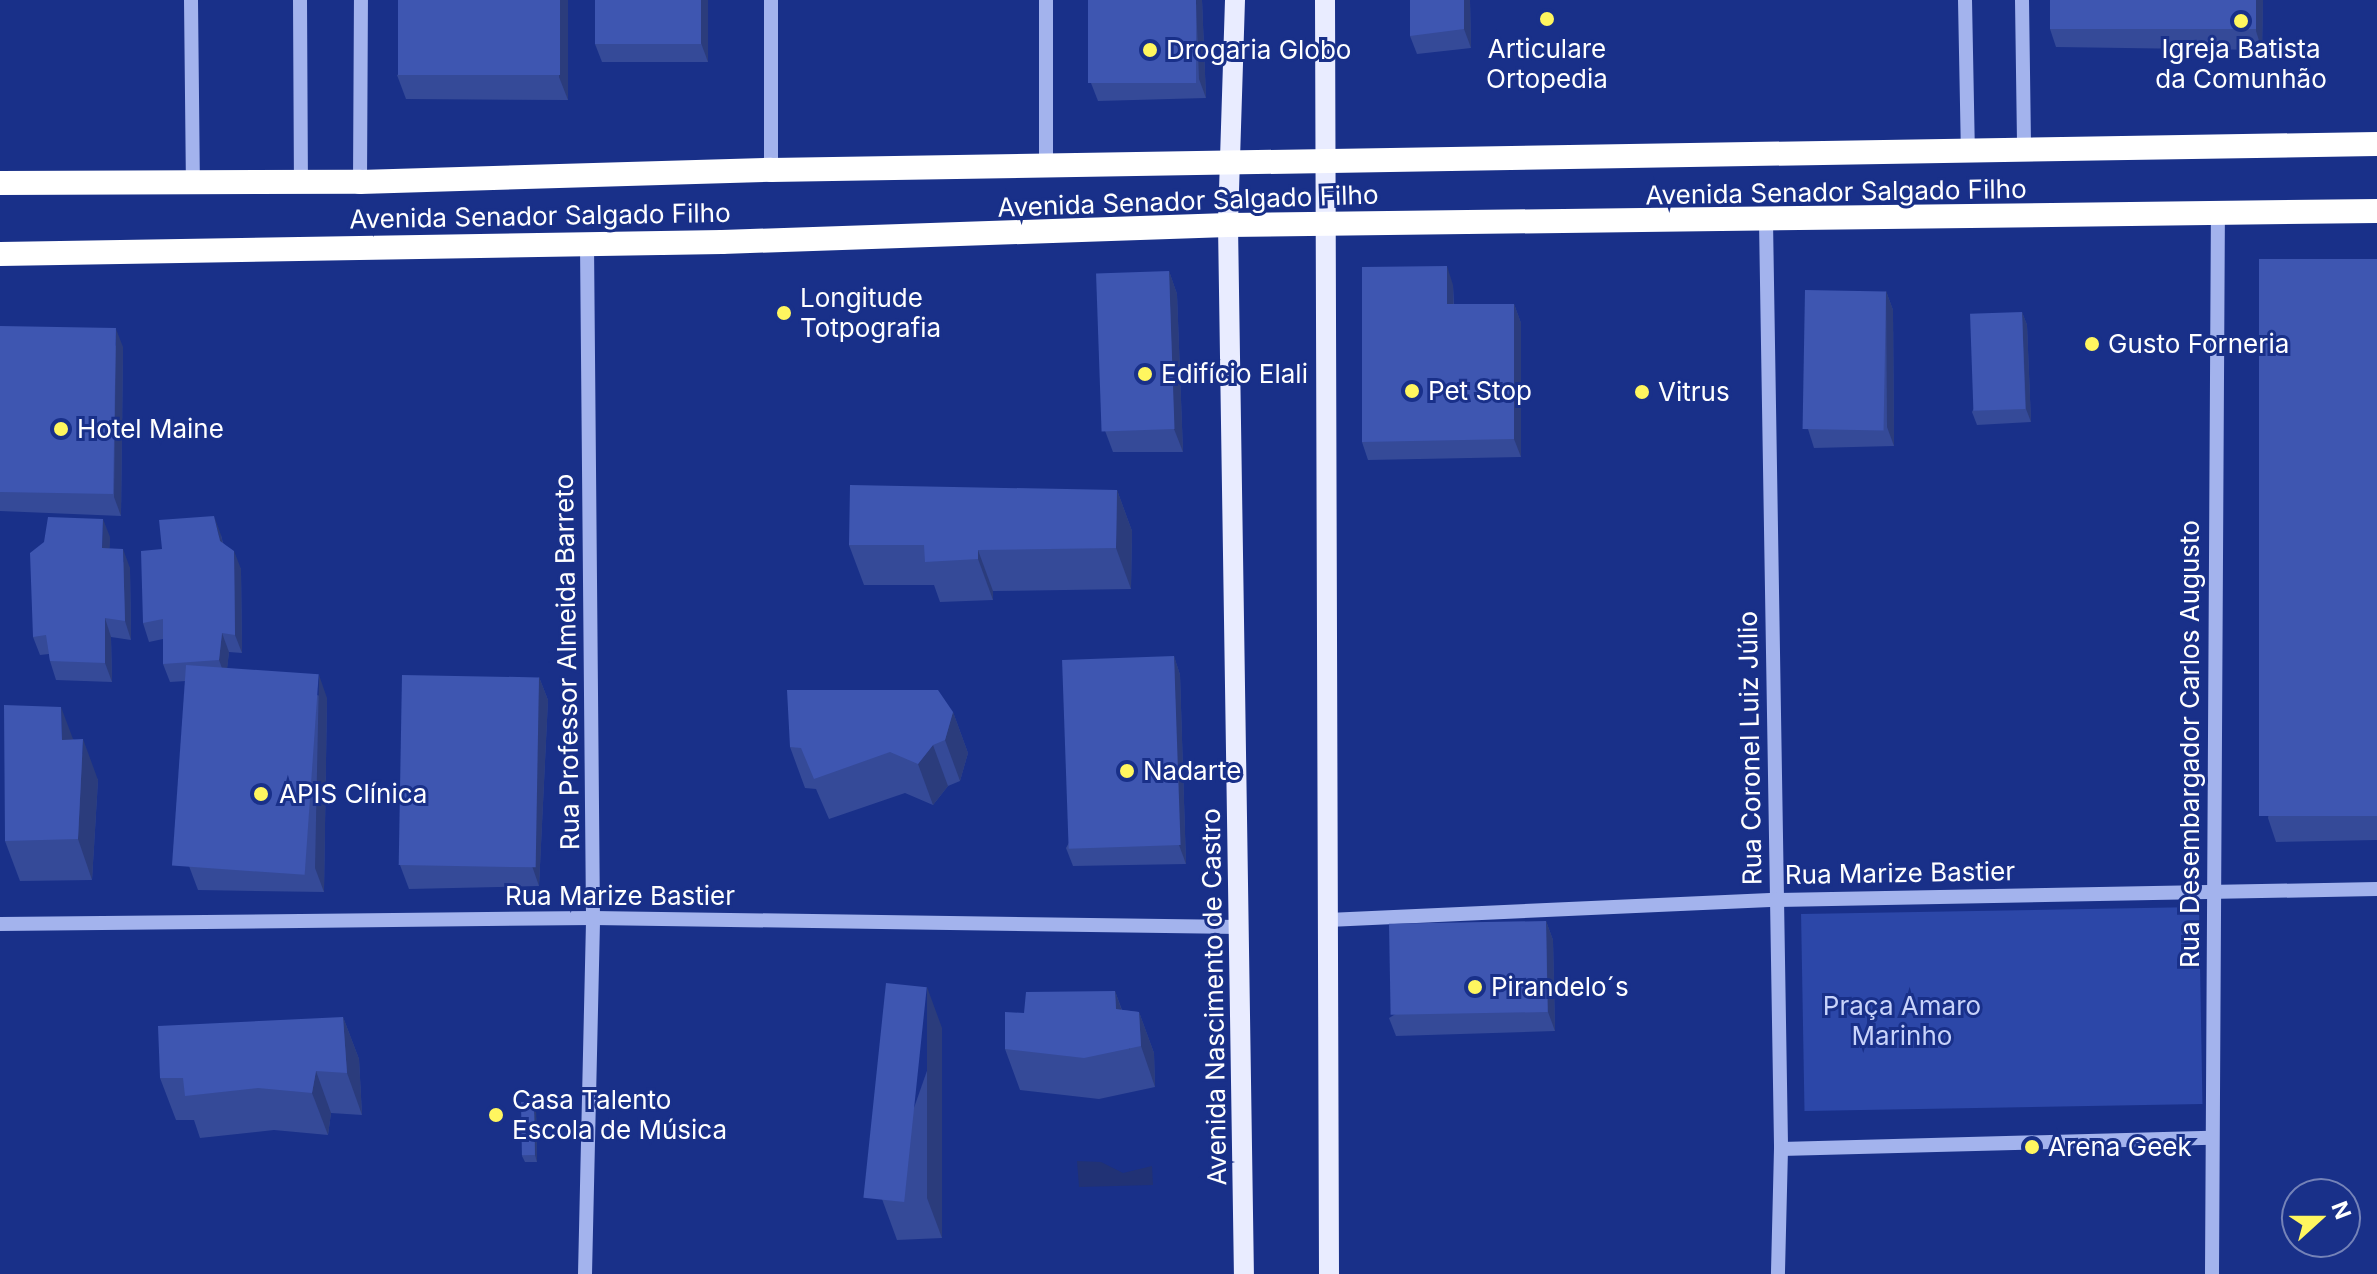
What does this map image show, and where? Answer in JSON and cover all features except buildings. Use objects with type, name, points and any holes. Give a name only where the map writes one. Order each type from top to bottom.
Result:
[{"type":"highway","name":"Avenida Senador Salgado Filho","points":[[0,183],[360,182],[771,170],[2377,144]]},
{"type":"highway","name":"Avenida Senador Salgado Filho","points":[[0,254],[1228,225],[1766,221],[2377,211]]},
{"type":"main road","name":"Avenida Nascimento de Castro","points":[[1235,0],[1228,225],[1244,1274]]},
{"type":"main road","points":[[1325,0],[1321,163],[1329,1274]]},
{"type":"street","points":[[191,0],[193,182]]},
{"type":"street","points":[[300,0],[301,181]]},
{"type":"street","points":[[360,182],[361,0]]},
{"type":"street","points":[[771,0],[771,170]]},
{"type":"street","points":[[1046,0],[1046,167]]},
{"type":"street","points":[[1965,0],[1968,152]]},
{"type":"street","points":[[2022,0],[2024,150]]},
{"type":"street","name":"Rua Desembargador Carlos Augusto","points":[[2212,1274],[2218,215]]},
{"type":"street","name":"Rua Coronel Luiz Júlio","points":[[1766,221],[1781,1149],[1778,1274]]},
{"type":"street","name":"Rua Professor Almeida Barreto","points":[[585,1274],[593,918],[587,242]]},
{"type":"street","name":"Rua Marize Bastier","points":[[1328,920],[1776,900],[2377,889]]},
{"type":"street","name":"Rua Marize Bastier","points":[[0,924],[593,918],[1239,927]]},
{"type":"street","points":[[1781,1149],[2211,1138]]},
{"type":"green space","name":"Praça Amaro Marinho","points":[[2199,907],[2202,1104],[1804,1111],[1801,914]]},
{"type":"shaded area","points":[[1077,1161],[1101,1162],[1123,1173],[1152,1166],[1153,1185],[1079,1187]]},
{"type":"place","name":"Articulare Ortopedia","points":[[1547,19]]},
{"type":"place","name":"Igreja Batista da Comunhão","points":[[2241,21]]},
{"type":"place","name":"Drogaria Globo","points":[[1150,50]]},
{"type":"place","name":"Longitude Totpografia","points":[[784,313]]},
{"type":"place","name":"Gusto Forneria","points":[[2092,344]]},
{"type":"place","name":"Edifício Elali","points":[[1145,374]]},
{"type":"place","name":"Pet Stop","points":[[1412,391]]},
{"type":"place","name":"Vitrus","points":[[1642,392]]},
{"type":"place","name":"Hotel Maine","points":[[61,429]]},
{"type":"place","name":"Nadarte","points":[[1127,771]]},
{"type":"place","name":"APIS Clínica","points":[[261,794]]},
{"type":"place","name":"Pirandelo´s","points":[[1475,987]]},
{"type":"place","name":"Casa Talento Escola de Música","points":[[496,1115]]},
{"type":"place","name":"Arena Geek","points":[[2032,1147]]}]
